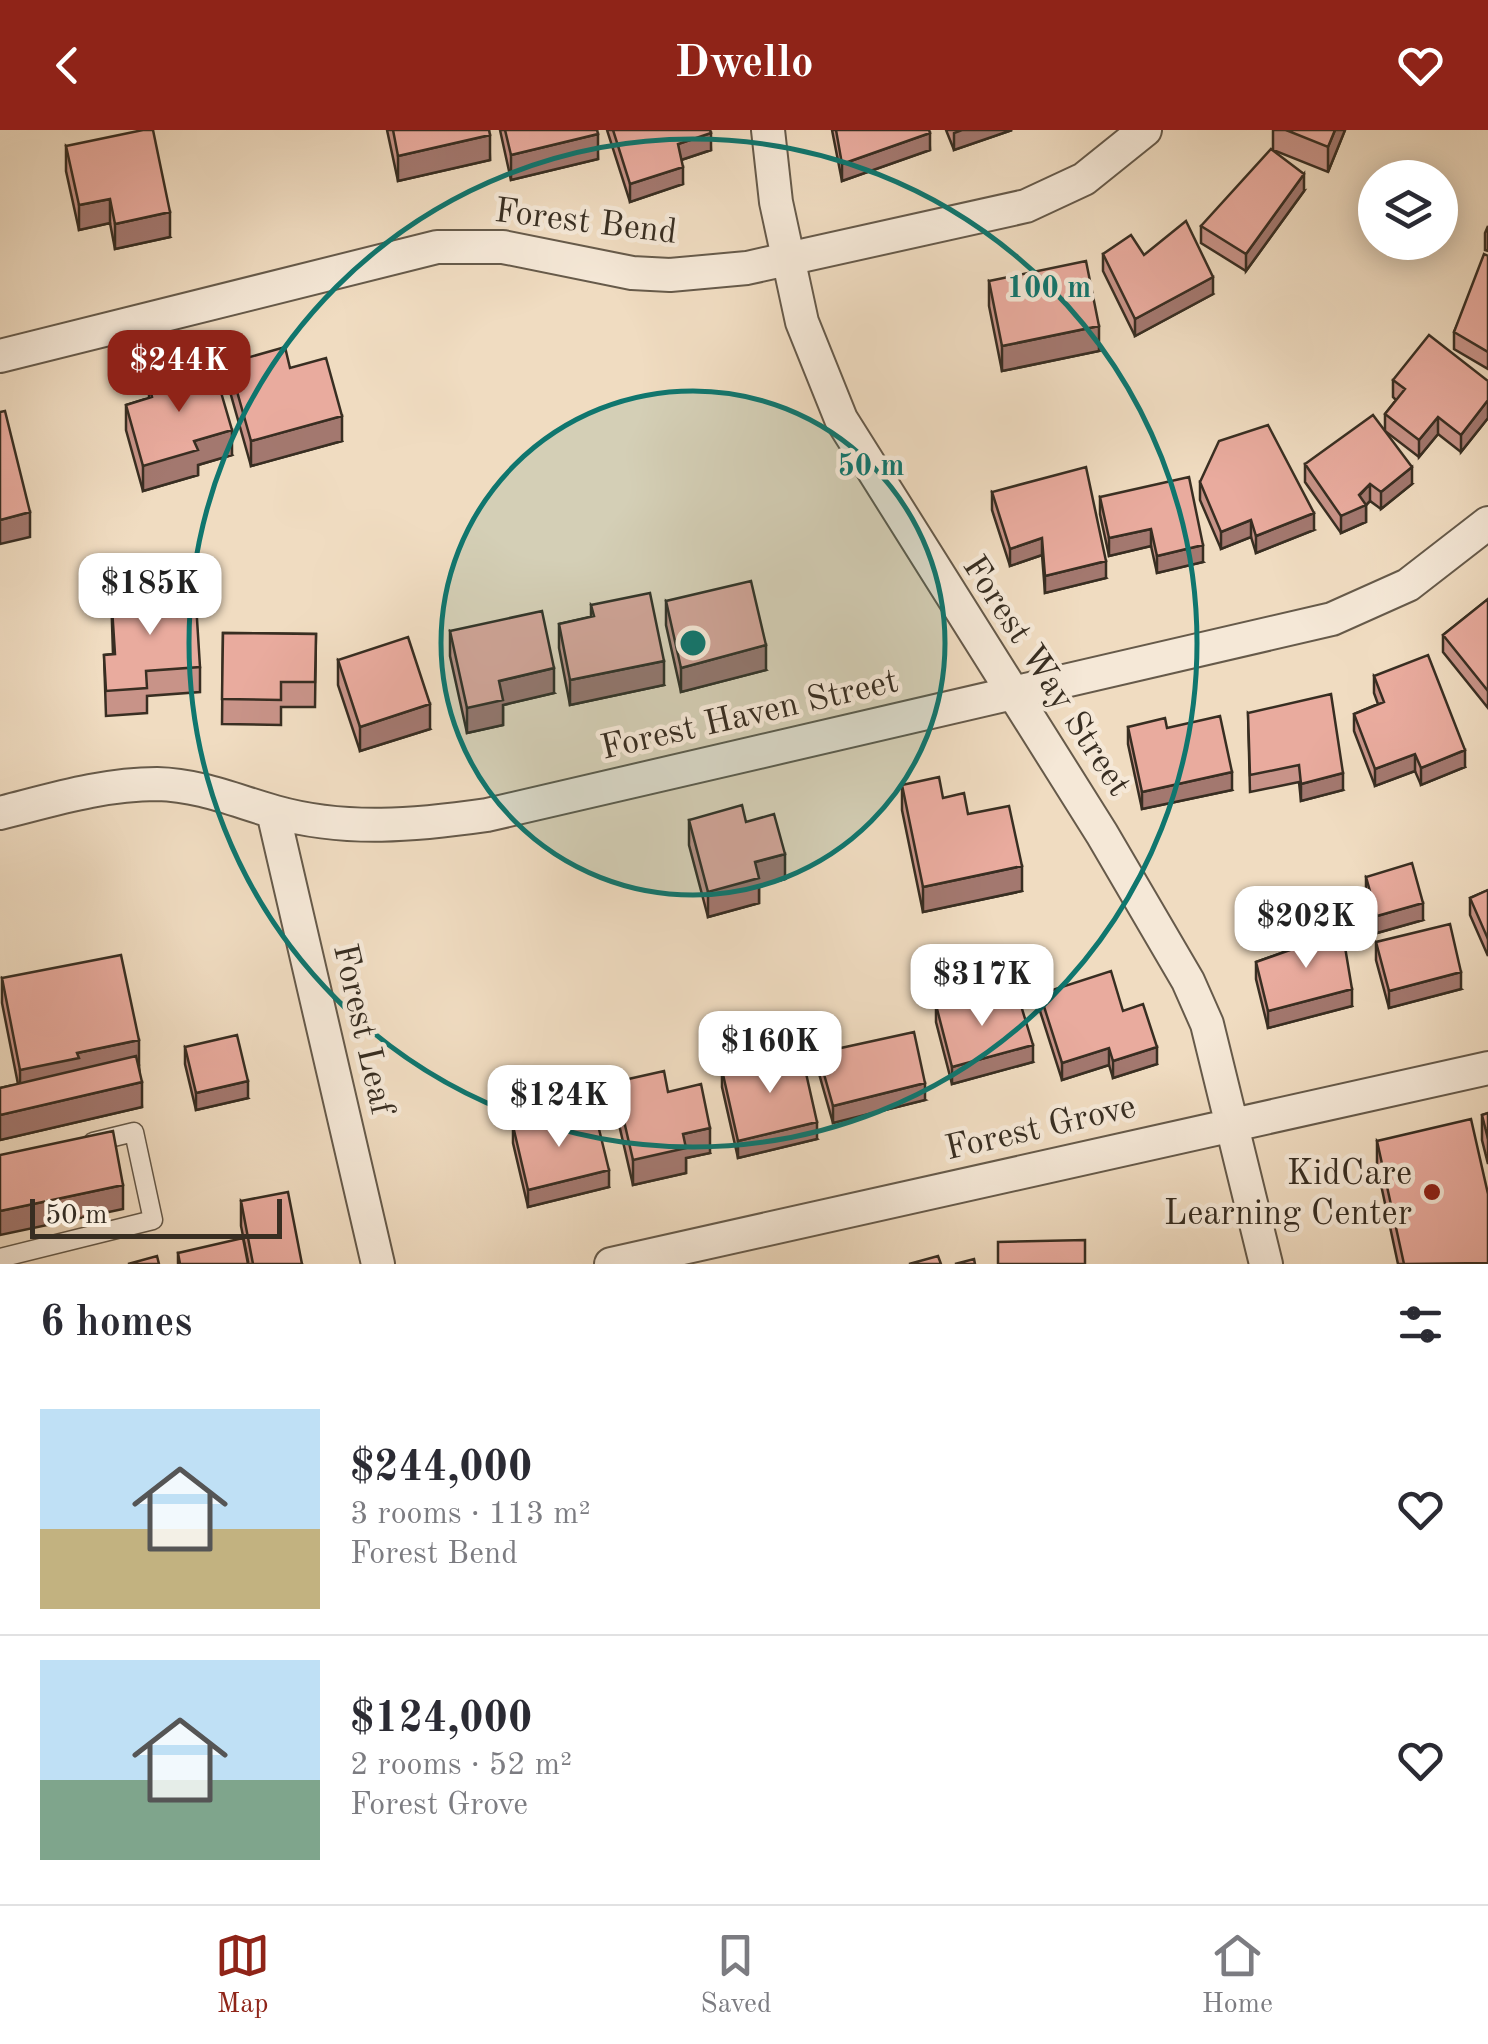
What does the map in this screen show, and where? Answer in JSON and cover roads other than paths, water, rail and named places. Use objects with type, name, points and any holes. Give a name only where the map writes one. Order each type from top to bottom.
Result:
[{"type":"street","name":"Forest Way Street","points":[[768,130],[802,322],[841,419],[1010,694],[1102,834],[1188,981],[1207,1024],[1266,1264]]},
{"type":"street","name":"Forest Bend","points":[[0,356],[436,246],[503,247],[632,273],[670,275],[789,260],[1026,206],[1084,178],[1145,130]]},
{"type":"street","name":"Forest Haven Street","points":[[0,812],[106,787],[161,784],[210,790],[273,812],[367,826],[415,825],[488,815],[1332,619],[1408,584],[1488,522]]},
{"type":"street","name":"Forest Leaf","points":[[273,812],[378,1264]]},
{"type":"street","name":"Forest Grove","points":[[610,1264],[1488,1068]]},
{"type":"lane","points":[[0,1258],[153,1220],[134,1132],[77,1145]]},
{"type":"place","name":"KidCare Learning Center","points":[[1432,1192]]}]
